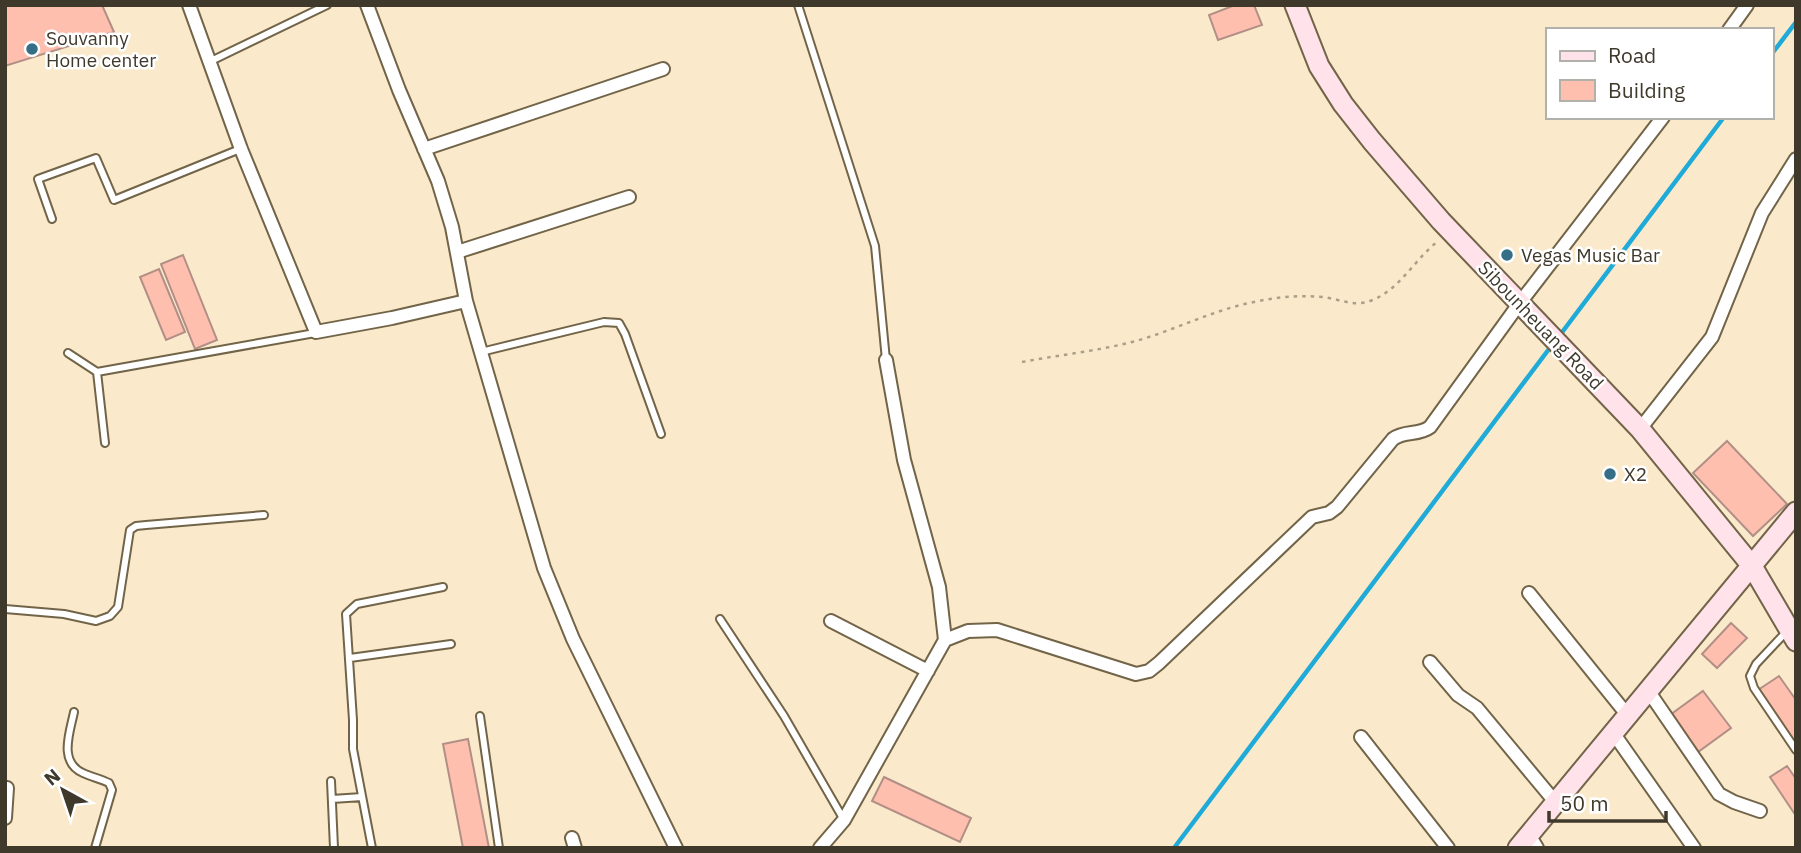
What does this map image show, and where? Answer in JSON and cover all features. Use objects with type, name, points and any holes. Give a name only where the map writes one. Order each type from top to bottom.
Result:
[{"type":"street","points":[[189,5],[241,149],[316,332],[466,301]]},
{"type":"street","points":[[367,5],[438,181],[457,252],[466,301],[544,568],[573,639],[676,848]]},
{"type":"street","name":"Sibounheuang Road","points":[[1295,5],[1319,66],[1343,104],[1404,180],[1451,232],[1640,429],[1752,566],[1792,635]]},
{"type":"street","points":[[1730,28],[1747,5]]},
{"type":"street","points":[[424,149],[663,69]]},
{"type":"street","points":[[945,640],[968,631],[997,630],[1136,674],[1149,671],[1312,517],[1329,513],[1337,507],[1393,439],[1399,434],[1418,433],[1430,427],[1525,309],[1662,119]]},
{"type":"street","points":[[1640,429],[1712,337],[1762,213],[1796,159]]},
{"type":"street","points":[[457,252],[629,197]]},
{"type":"street","points":[[820,848],[844,820],[945,640],[939,587],[904,460],[886,360]]},
{"type":"street","points":[[1528,844],[1556,803],[1796,512]]},
{"type":"street","points":[[1529,593],[1629,717]]},
{"type":"street","points":[[831,621],[929,671]]},
{"type":"street","points":[[1430,662],[1458,695],[1477,708],[1556,803]]},
{"type":"street","points":[[1649,692],[1719,794],[1760,811]]},
{"type":"street","points":[[1614,734],[1694,848]]},
{"type":"street","points":[[1362,737],[1448,848]]},
{"type":"street","points":[[5,818],[7,788]]},
{"type":"lane","points":[[211,61],[327,5]]},
{"type":"lane","points":[[799,5],[875,246],[886,360]]},
{"type":"lane","points":[[52,219],[38,179],[96,158],[114,200],[241,149]]},
{"type":"lane","points":[[481,352],[604,322],[619,323],[660,434]]},
{"type":"lane","points":[[68,353],[97,372],[316,332]]},
{"type":"lane","points":[[97,372],[105,443]]},
{"type":"lane","points":[[5,609],[64,614],[96,621],[110,616],[118,607],[130,530],[136,526],[264,515]]},
{"type":"lane","points":[[372,848],[353,749],[346,614],[357,604],[443,587]]},
{"type":"lane","points":[[720,619],[784,716],[844,820]]},
{"type":"lane","points":[[1792,635],[1756,664],[1750,676],[1754,688],[1796,750]]},
{"type":"lane","points":[[350,658],[451,644]]},
{"type":"lane","points":[[74,712],[67,749],[71,764],[81,773],[109,783],[112,790],[95,848]]},
{"type":"lane","points":[[480,716],[499,848]]},
{"type":"lane","points":[[331,780],[334,848]]},
{"type":"lane","points":[[332,799],[362,797]]},
{"type":"path","points":[[1022,362],[1133,342],[1222,309],[1254,302],[1295,296],[1326,297],[1353,304],[1370,301],[1395,286],[1426,251],[1451,232]]},
{"type":"building","name":"Souvanny Home center","points":[[5,5],[102,5],[114,32],[5,66]]},
{"type":"building","points":[[1235,5],[1254,5],[1262,25],[1218,40],[1209,15]]},
{"type":"building","points":[[183,255],[217,340],[195,349],[161,264]]},
{"type":"building","points":[[159,269],[185,332],[166,340],[140,277]]},
{"type":"building","points":[[1727,441],[1787,504],[1753,536],[1693,473]]},
{"type":"building","points":[[1731,623],[1747,638],[1717,668],[1702,654]]},
{"type":"building","points":[[1779,676],[1796,700],[1796,744],[1758,690]]},
{"type":"building","points":[[1703,691],[1731,728],[1698,752],[1670,715]]},
{"type":"building","points":[[468,739],[489,848],[463,848],[443,744]]},
{"type":"building","points":[[1787,766],[1796,779],[1796,816],[1770,777]]},
{"type":"building","points":[[884,777],[971,818],[960,842],[872,801]]},
{"type":"waterway","points":[[1773,52],[1796,22]]},
{"type":"waterway","points":[[1560,335],[1722,119]]},
{"type":"waterway","points":[[1174,848],[1552,345]]},
{"type":"place","name":"Souvanny Home center","points":[[32,49]]},
{"type":"place","name":"Vegas Music Bar","points":[[1507,255]]},
{"type":"place","name":"X2","points":[[1610,474]]}]
